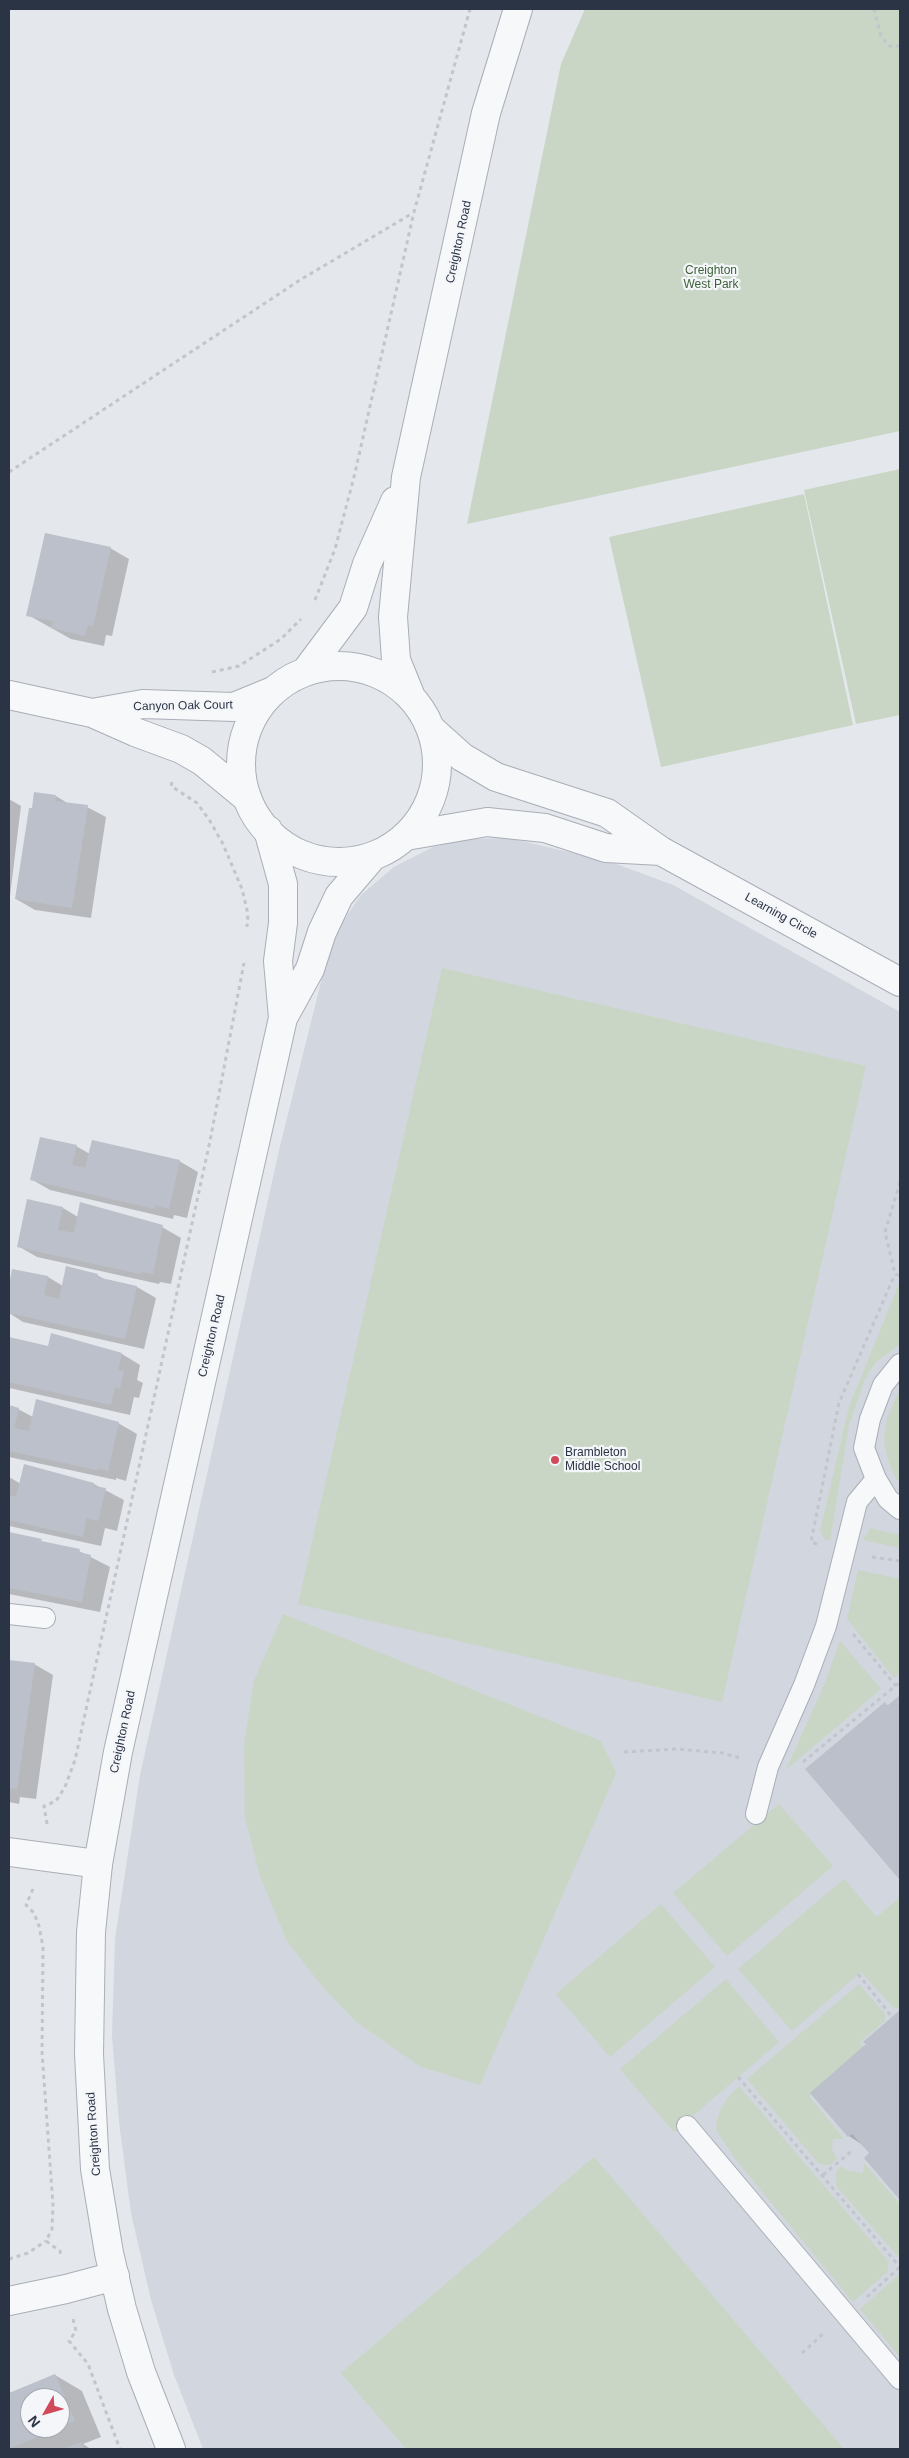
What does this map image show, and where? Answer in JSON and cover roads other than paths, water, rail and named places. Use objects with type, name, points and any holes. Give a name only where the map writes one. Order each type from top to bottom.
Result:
[{"type":"street","name":"Creighton Road","points":[[412,697],[389,679],[362,668],[334,666],[306,671],[288,680],[273,691],[255,714],[244,741],[241,769],[248,798],[256,815],[268,830],[290,848],[317,859],[345,862],[373,856],[391,848],[406,836],[424,813],[435,787],[437,758],[432,730],[412,697],[396,660],[392,617],[406,476],[486,112],[518,9]]},
{"type":"street","name":"Creighton Road","points":[[306,671],[353,608],[367,564],[406,476]]},
{"type":"street","name":"Canyon Oak Court","points":[[92,713],[143,704],[234,707],[273,691]]},
{"type":"street","name":"Canyon Oak Court","points":[[9,695],[92,713],[180,749],[202,761],[248,798]]},
{"type":"street","name":"Learning Circle","points":[[432,730],[462,757],[496,776],[607,813],[661,851],[900,982]]},
{"type":"street","name":"Learning Circle","points":[[406,836],[487,822],[545,828],[606,848],[661,851]]},
{"type":"street","name":"Creighton Road","points":[[268,830],[283,884],[284,923],[278,961],[283,1018]]},
{"type":"street","name":"Creighton Road","points":[[171,2449],[141,2372],[115,2276],[95,2169],[89,2054],[91,1932],[98,1864],[120,1742],[283,1018],[310,969],[322,932],[339,896],[373,856]]},
{"type":"street","points":[[9,1852],[98,1864]]},
{"type":"street","points":[[9,2301],[66,2290],[115,2276]]},
{"type":"lane","points":[[900,1364],[882,1384],[870,1419],[864,1448],[876,1478],[888,1500],[900,1509]]},
{"type":"lane","points":[[756,1814],[768,1766],[804,1685],[830,1608],[857,1502],[876,1478]]},
{"type":"lane","points":[[9,1614],[45,1618]]},
{"type":"lane","points":[[687,2126],[900,2379]]},
{"type":"place","name":"Brambleton Middle School","points":[[555,1460]]},
{"type":"park label","name":"Creighton West Park","points":[[711,278]]}]
